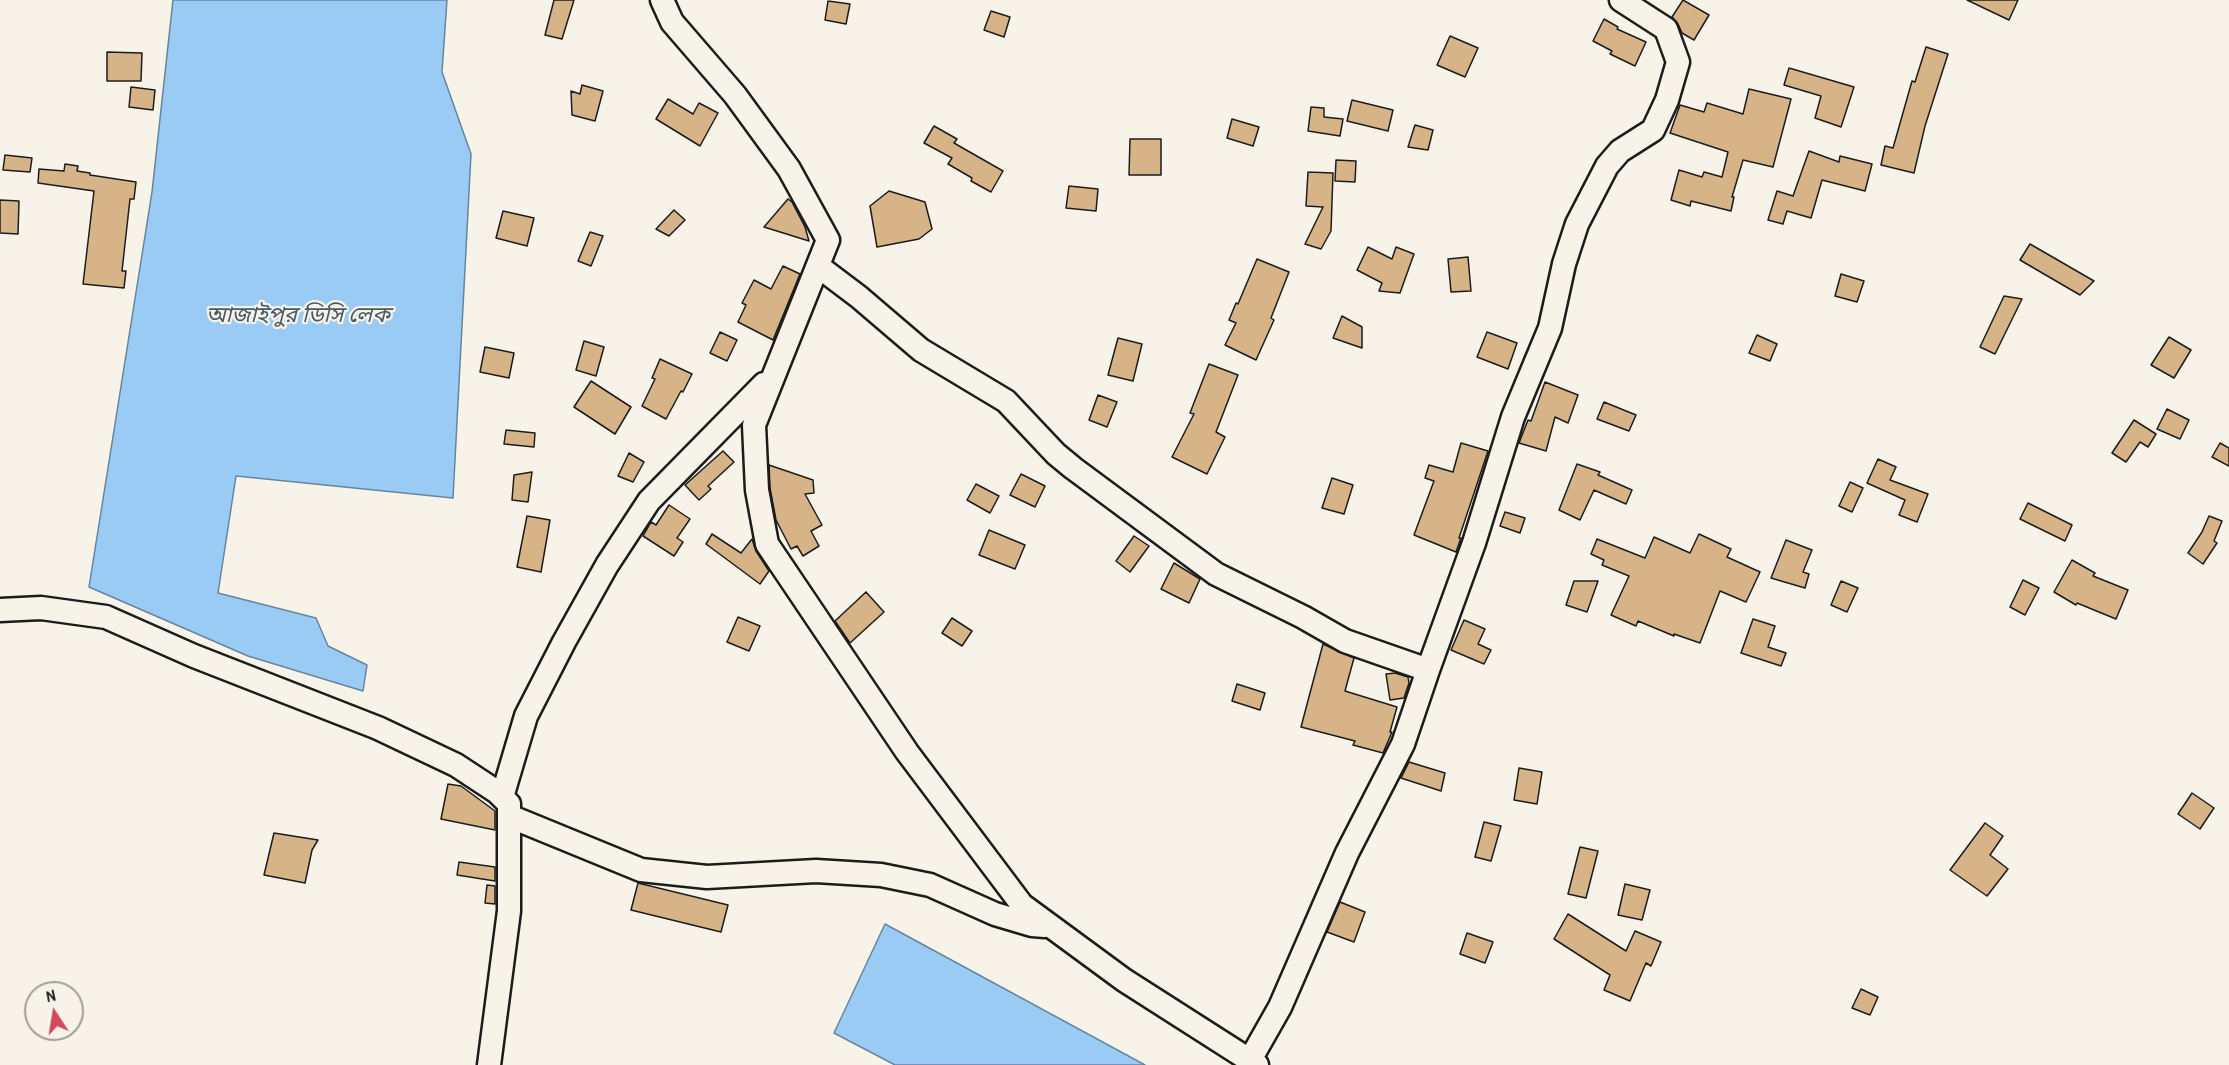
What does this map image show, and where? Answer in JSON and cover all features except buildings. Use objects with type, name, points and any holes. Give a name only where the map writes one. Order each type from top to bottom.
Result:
[{"type":"street","points":[[662,0],[672,22],[735,95],[789,169],[828,240],[754,425],[757,490],[767,544],[907,752],[1022,905],[1124,980],[1253,1063],[1347,853],[1403,744],[1474,543],[1513,417],[1550,328],[1564,264],[1577,225],[1607,166],[1620,152],[1653,130],[1666,100],[1678,62],[1666,29],[1621,0]]},
{"type":"street","points":[[818,266],[859,297],[921,350],[1006,401],[1056,454],[1216,574],[1303,617],[1345,641],[1428,670]]},
{"type":"street","points":[[489,1065],[509,910],[506,807],[526,716],[606,566],[649,501],[776,371]]},
{"type":"street","points":[[0,610],[41,608],[106,617],[194,656],[378,728],[456,765],[506,807],[641,870],[707,877],[816,872],[881,875],[930,885],[995,914],[1032,925],[1051,926]]},
{"type":"water","name":"আজাইপুর ডিসি লেক","points":[[173,0],[447,0],[442,72],[471,154],[453,498],[236,476],[218,593],[316,618],[328,646],[367,665],[363,691],[248,656],[89,587],[152,192]]},
{"type":"water","points":[[885,924],[1145,1065],[895,1065],[834,1033]]}]
